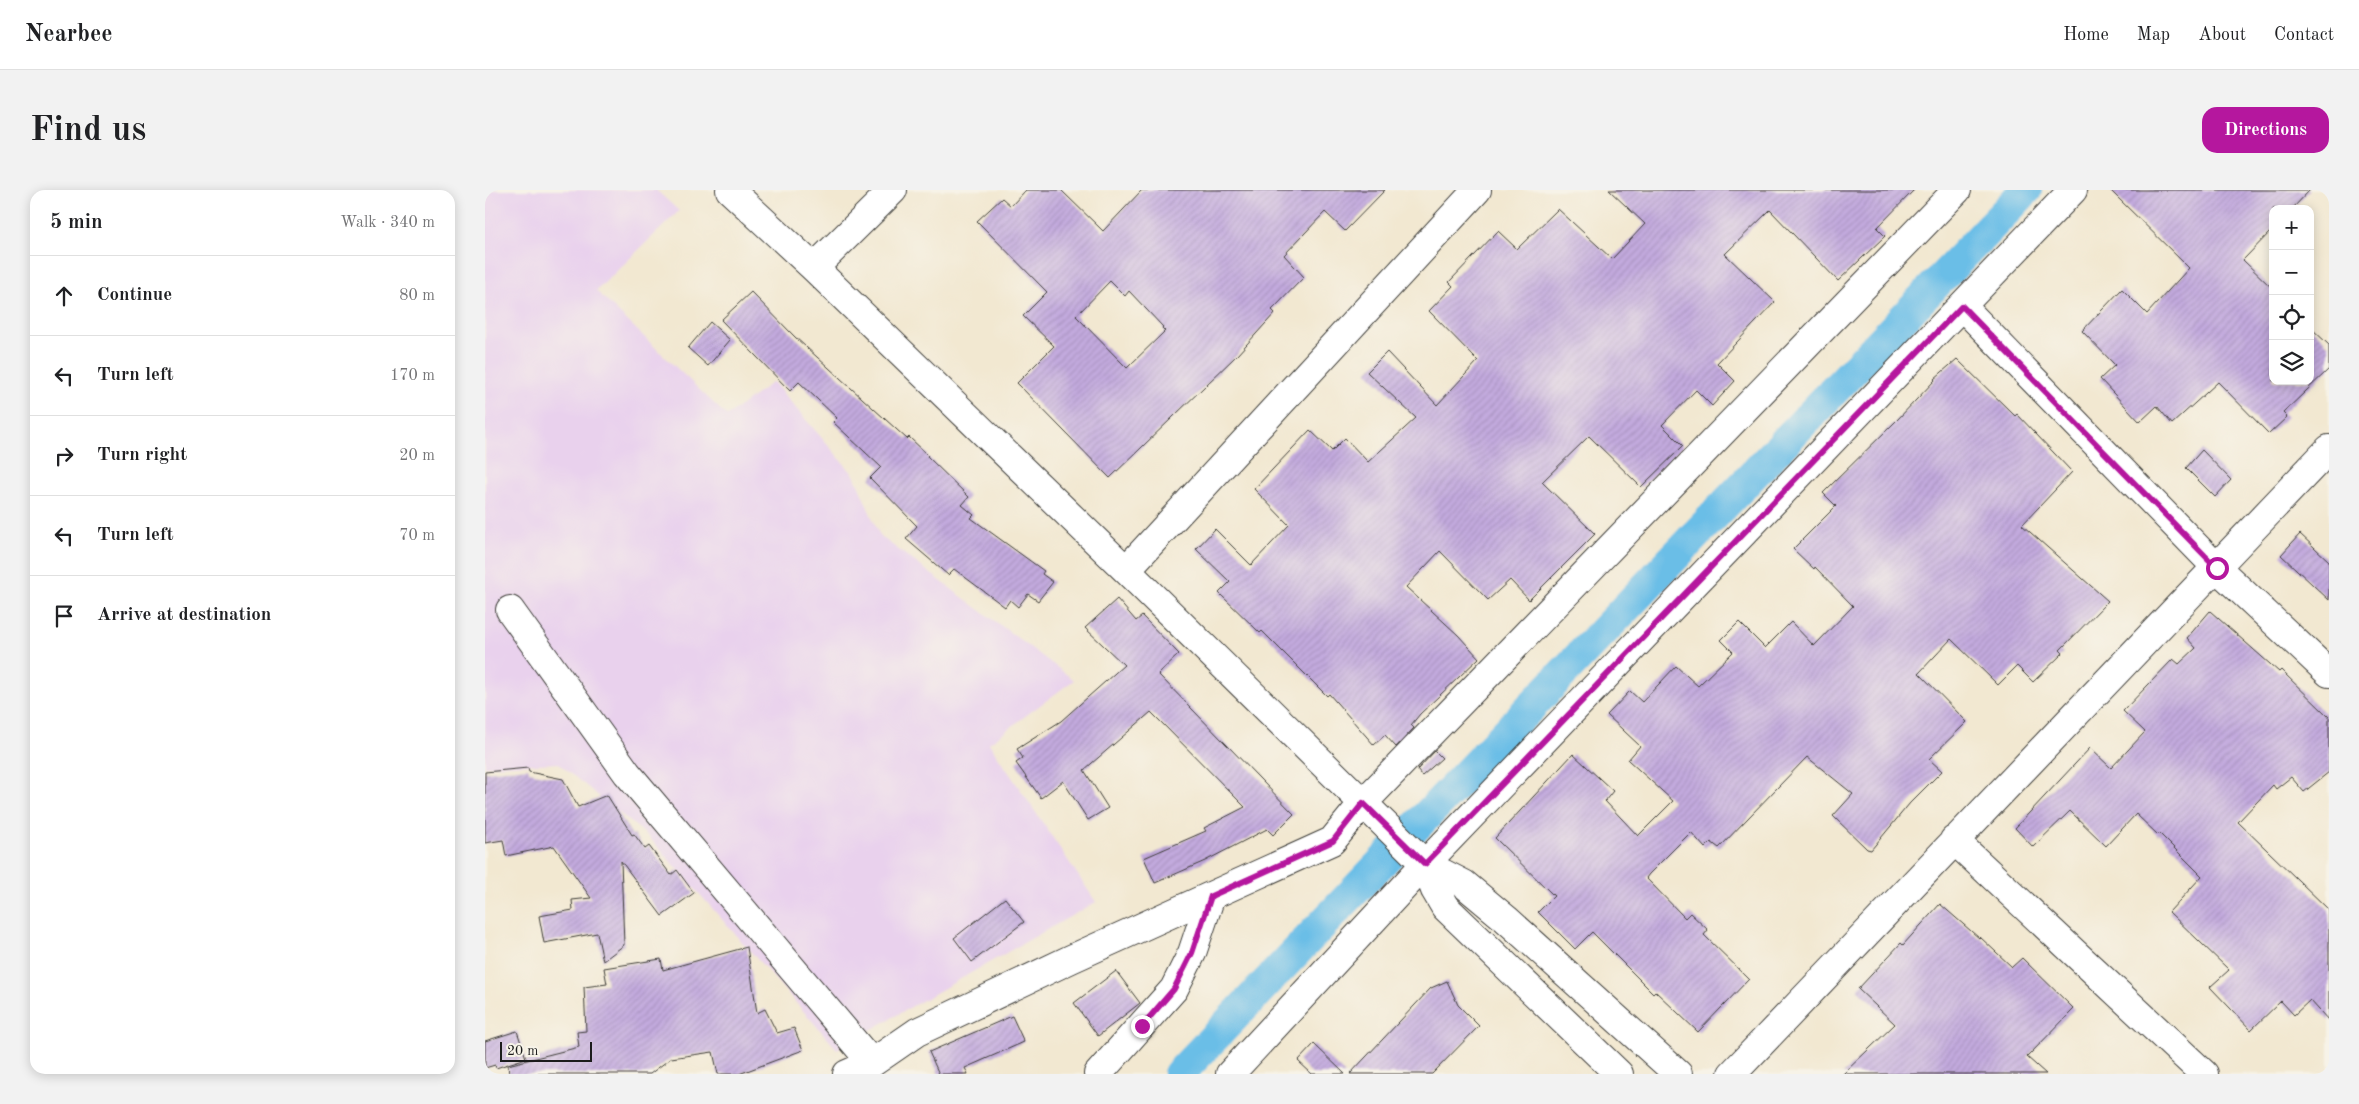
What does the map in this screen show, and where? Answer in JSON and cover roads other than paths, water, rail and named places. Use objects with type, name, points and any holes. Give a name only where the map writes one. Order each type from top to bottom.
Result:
[{"type":"street","points":[[730,190],[814,268],[1420,858],[1456,879],[1492,908],[1678,1074]]},
{"type":"street","points":[[814,268],[893,190]]},
{"type":"street","points":[[1125,570],[1477,190]]},
{"type":"street","points":[[847,1074],[872,1063],[917,1032],[1071,959],[1333,841],[1363,803],[1957,190]]},
{"type":"street","points":[[1230,1074],[1420,858],[1962,306],[2073,190]]},
{"type":"street","points":[[1962,306],[2217,568],[2329,673]]},
{"type":"street","points":[[1732,1074],[2329,449]]},
{"type":"street","points":[[510,610],[627,773],[872,1063]]},
{"type":"street","points":[[1955,840],[2204,1074]]},
{"type":"street","points":[[1420,858],[1445,907],[1619,1074]]},
{"type":"street","points":[[1098,1074],[1174,989],[1192,953],[1211,896]]},
{"type":"waterway","points":[[1179,1074],[2026,190]]}]
